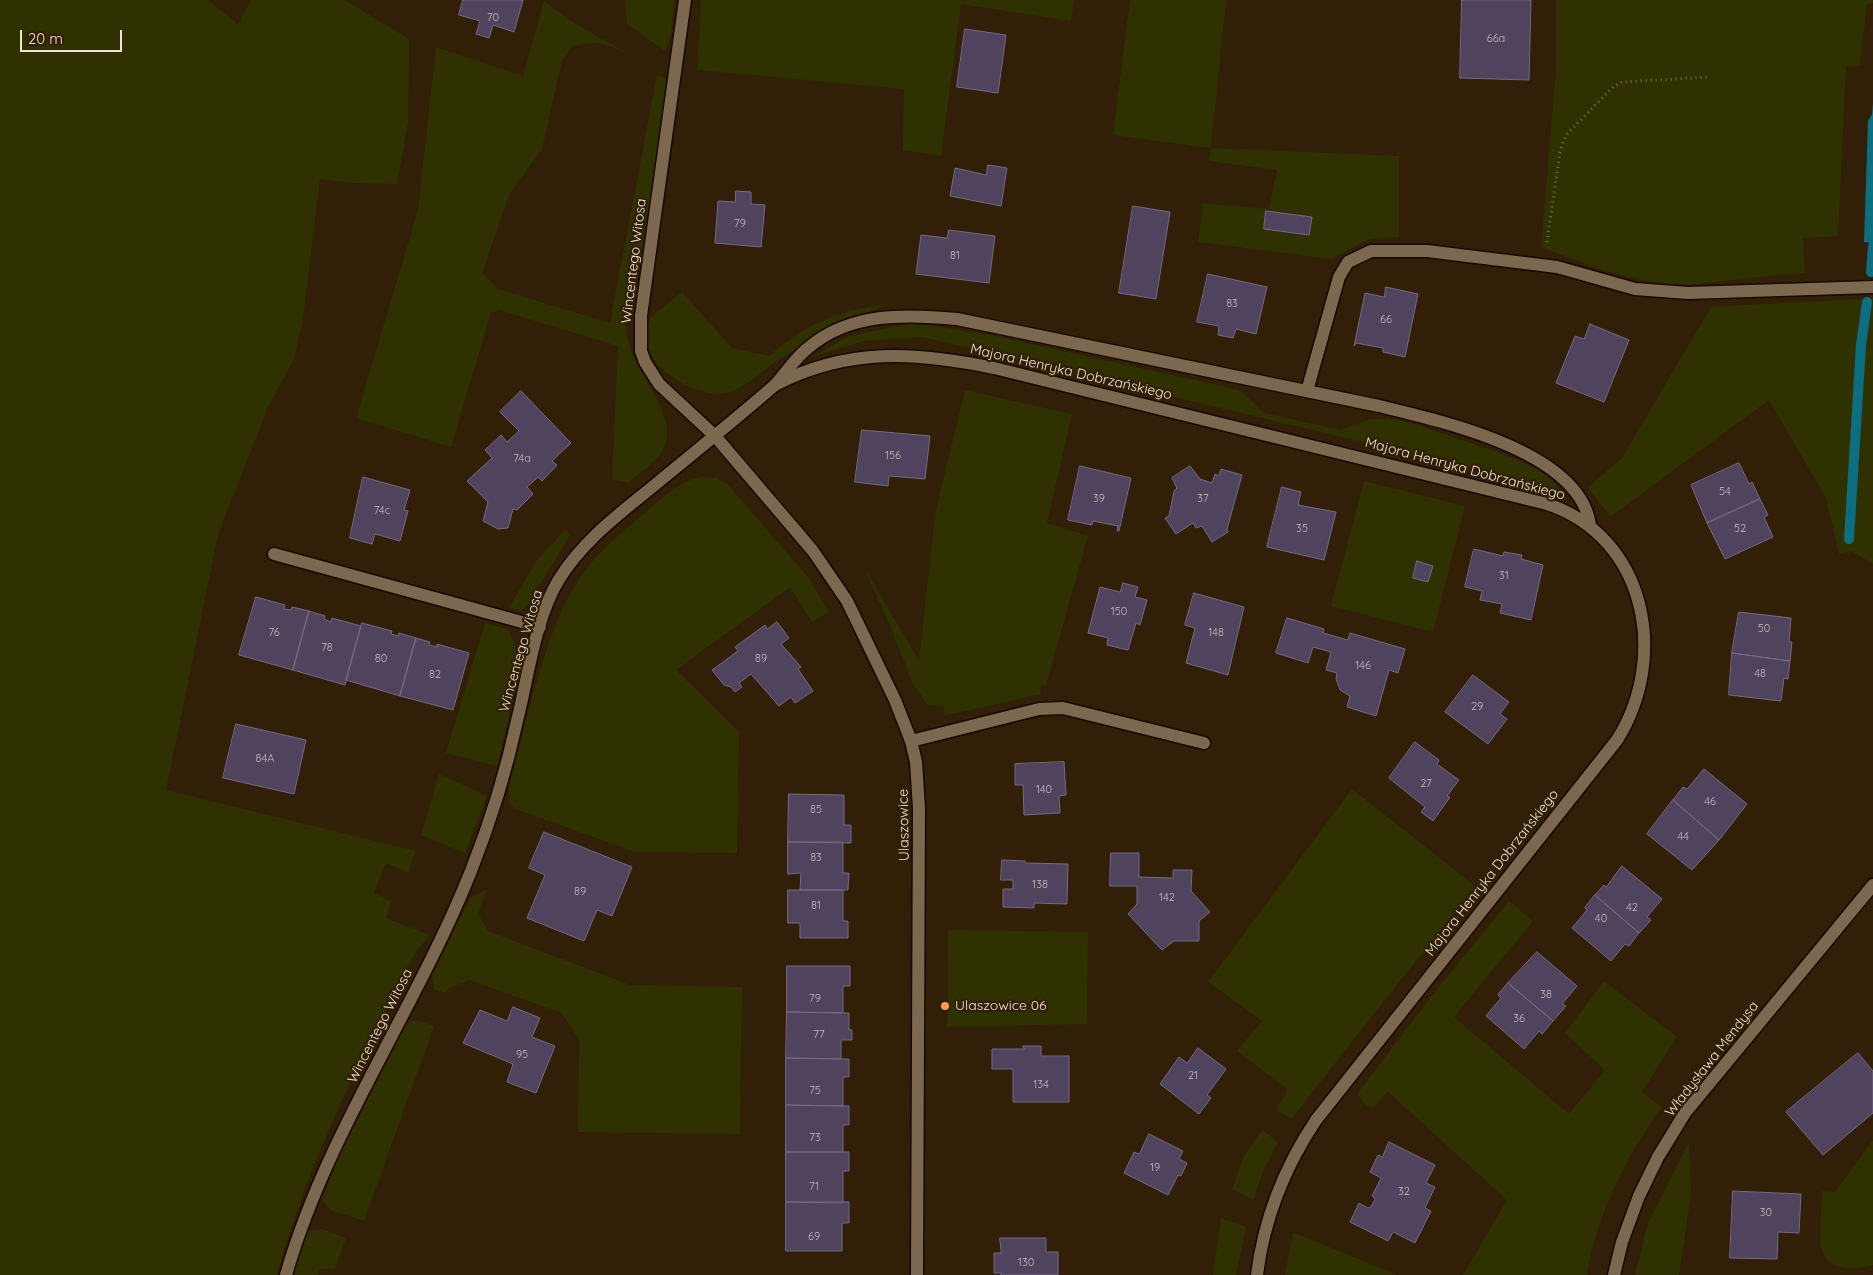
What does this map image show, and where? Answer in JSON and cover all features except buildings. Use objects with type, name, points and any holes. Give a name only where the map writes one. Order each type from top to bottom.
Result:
[{"type":"street","name":"Wincentego Witosa","points":[[286,1275],[299,1231],[316,1189],[353,1110],[450,920],[472,870],[506,768],[540,628],[549,600],[558,581],[591,538],[715,436],[658,384],[645,362],[640,340],[641,316],[685,0]]},
{"type":"street","points":[[1307,391],[1339,277],[1348,262],[1371,250],[1427,251],[1544,265],[1587,274],[1629,288],[1657,292],[1688,293],[1873,287]]},
{"type":"street","points":[[775,386],[799,355],[832,333],[858,322],[880,317],[917,315],[958,319],[1379,406],[1448,424],[1527,454],[1557,472],[1576,489],[1589,513],[1590,525]]},
{"type":"street","name":"Majora Henryka Dobrzańskiego","points":[[715,436],[775,386],[815,368],[854,358],[899,354],[945,358],[1255,430],[1547,504],[1569,512],[1590,525],[1608,544],[1621,562],[1633,582],[1640,602],[1643,643],[1639,691],[1630,719],[1616,740],[1316,1120],[1298,1147],[1272,1205],[1257,1275]]},
{"type":"street","name":"Ulaszowice","points":[[715,436],[827,569],[846,601],[895,700],[912,741],[916,762],[919,808],[918,1275]]},
{"type":"street","points":[[274,554],[540,628]]},
{"type":"street","points":[[912,741],[1039,709],[1063,708],[1204,743]]},
{"type":"street","name":"Władysława Mendysa","points":[[1614,1275],[1622,1242],[1639,1196],[1658,1156],[1685,1113],[1873,885]]},
{"type":"path","points":[[1544,265],[1560,152],[1568,133],[1613,88],[1622,82],[1709,76]]},
{"type":"green space","points":[[0,0],[208,0],[238,24],[251,0],[345,0],[409,39],[408,123],[397,184],[352,183],[320,179],[303,319],[294,359],[268,407],[218,535],[166,790],[416,851],[408,873],[386,863],[374,893],[391,902],[386,918],[430,935],[415,953],[375,1031],[320,1150],[304,1191],[277,1275],[0,1275]]},
{"type":"green space","points":[[625,0],[674,0],[671,35],[665,51],[627,24]]},
{"type":"green space","points":[[701,0],[1074,0],[1071,21],[961,4],[941,156],[903,150],[904,89],[697,70]]},
{"type":"green space","points":[[1130,0],[1226,0],[1211,148],[1113,135]]},
{"type":"green space","points":[[1556,0],[1873,0],[1873,3],[1867,4],[1860,66],[1846,66],[1838,236],[1803,238],[1805,273],[1704,283],[1671,284],[1652,282],[1614,273],[1541,247],[1556,69]]},
{"type":"green space","points":[[544,1],[574,23],[627,53],[601,44],[581,44],[572,46],[562,61],[542,149],[510,193],[482,273],[498,289],[610,323],[657,75],[665,78],[669,87],[634,296],[628,312],[626,325],[634,359],[659,404],[665,419],[667,432],[665,445],[659,456],[628,483],[612,479],[618,346],[499,310],[491,313],[451,447],[356,418],[418,210],[436,47],[523,76]]},
{"type":"green space","points":[[1211,148],[1399,156],[1399,237],[1370,239],[1332,259],[1198,242],[1203,203],[1269,209],[1277,170],[1209,161]]},
{"type":"green space","points":[[682,292],[732,348],[769,356],[797,335],[824,320],[854,310],[889,304],[820,335],[774,363],[739,388],[722,394],[698,390],[674,378],[664,370],[650,352],[648,335],[650,318]]},
{"type":"green space","points":[[1873,298],[1873,564],[1851,551],[1839,554],[1826,498],[1769,400],[1610,517],[1588,487],[1622,458],[1711,307]]},
{"type":"green space","points":[[904,325],[928,325],[995,336],[1240,390],[1264,413],[1341,430],[1371,419],[1394,419],[1503,454],[1538,469],[1552,480],[1564,495],[1519,479],[922,337],[864,341],[812,357],[849,336]]},
{"type":"green space","points":[[965,390],[1072,414],[1047,523],[1088,536],[1046,685],[1040,686],[1041,694],[944,716],[944,706],[928,705],[913,684],[890,625],[861,562],[919,661],[935,514]]},
{"type":"green space","points":[[701,477],[716,478],[728,485],[808,577],[829,612],[812,622],[790,587],[676,670],[739,732],[737,853],[635,852],[516,809],[509,803],[509,786],[530,704],[548,646],[570,594],[590,564],[618,535],[669,493],[684,483]]},
{"type":"green space","points":[[1364,481],[1465,506],[1433,632],[1331,606]]},
{"type":"green space","points":[[566,529],[570,535],[527,606],[520,611],[509,608],[537,560]]},
{"type":"green space","points":[[485,623],[507,629],[515,646],[518,663],[519,675],[497,766],[446,753]]},
{"type":"green space","points":[[439,774],[487,796],[465,853],[421,835]]},
{"type":"green space","points":[[1352,789],[1475,886],[1291,1119],[1276,1109],[1288,1090],[1237,1051],[1262,1021],[1208,982]]},
{"type":"green space","points":[[486,890],[478,914],[488,931],[630,985],[742,987],[740,1134],[578,1132],[579,1040],[562,1013],[469,980],[448,989],[446,993],[434,989],[432,975],[470,898]]},
{"type":"green space","points":[[1509,901],[1533,921],[1454,1017],[1569,1114],[1605,1070],[1565,1033],[1604,981],[1677,1037],[1642,1092],[1662,1107],[1625,1165],[1605,1209],[1597,1231],[1587,1275],[1463,1275],[1507,1200],[1387,1091],[1374,1108],[1366,1105],[1357,1094],[1430,998]]},
{"type":"green space","points":[[948,931],[1088,932],[1087,1024],[947,1027]]},
{"type":"green space","points":[[417,1020],[434,1026],[364,1221],[331,1210],[322,1200],[340,1154],[406,1023]]},
{"type":"green space","points":[[1262,1130],[1278,1142],[1264,1169],[1253,1200],[1232,1189],[1244,1156]]},
{"type":"green space","points":[[1873,1140],[1873,1265],[1859,1268],[1843,1268],[1830,1262],[1822,1250],[1820,1230],[1822,1191],[1835,1192]]},
{"type":"green space","points":[[1689,1142],[1691,1194],[1679,1275],[1635,1275],[1648,1223]]},
{"type":"green space","points":[[1221,1218],[1246,1227],[1236,1275],[1213,1275]]},
{"type":"green space","points":[[322,1229],[346,1238],[335,1269],[319,1269],[318,1275],[294,1275],[307,1231]]},
{"type":"green space","points":[[1293,1233],[1297,1234],[1398,1275],[1285,1275]]},
{"type":"water","points":[[1873,103],[1873,243],[1864,242],[1868,121],[1872,114]]},
{"type":"waterway","points":[[1871,272],[1873,246]]},
{"type":"waterway","points":[[1849,539],[1861,345],[1867,302]]},
{"type":"place","name":"Ulaszowice 06","points":[[945,1006]]}]
